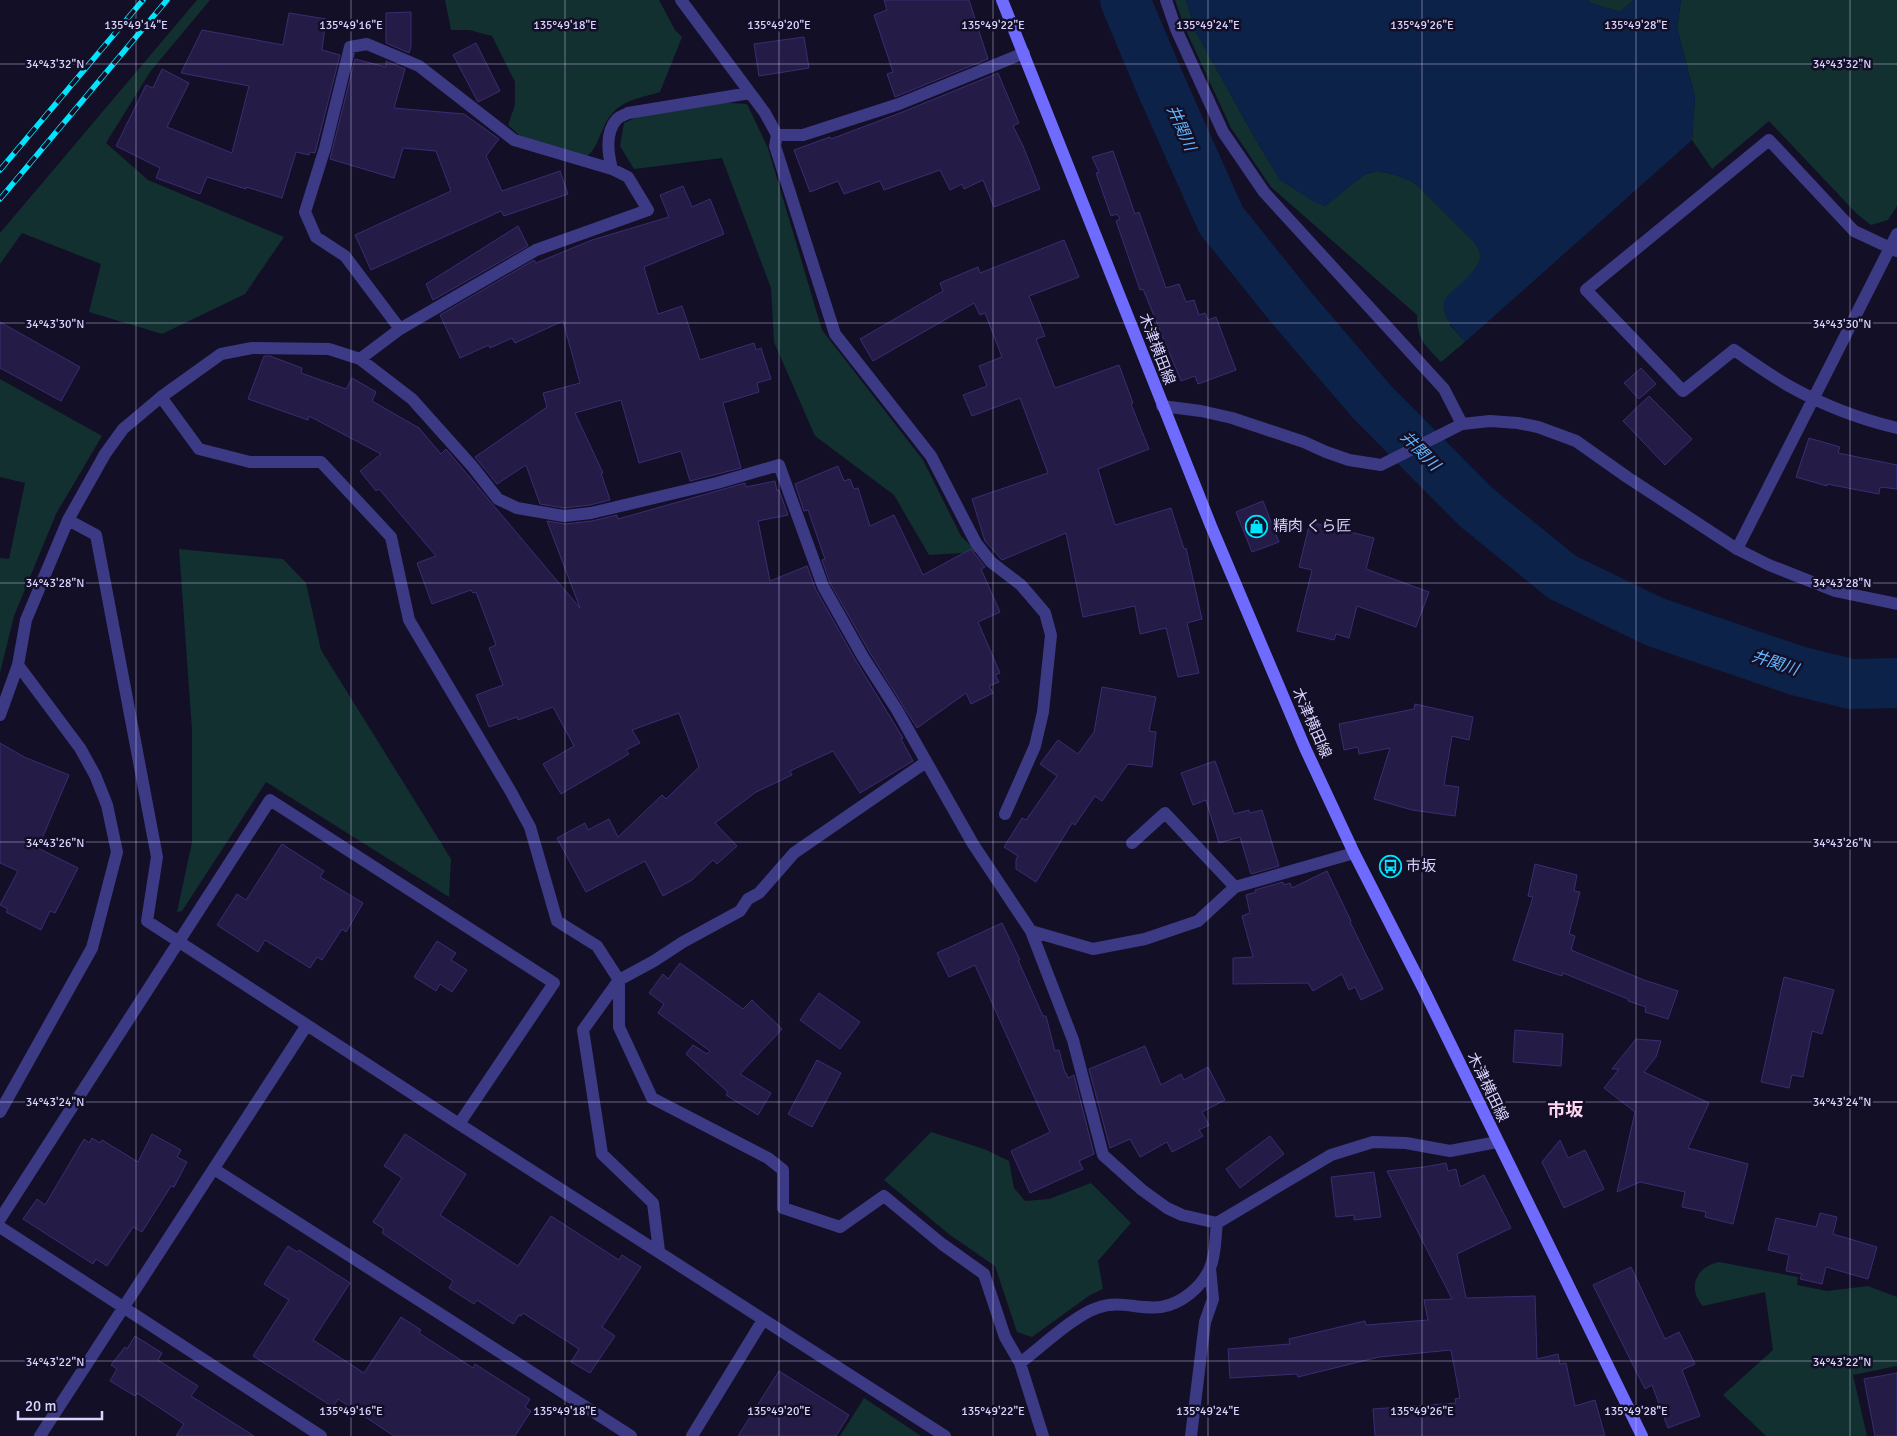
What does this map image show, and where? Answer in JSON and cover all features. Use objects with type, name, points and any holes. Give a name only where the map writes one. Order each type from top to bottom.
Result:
[{"type":"main road","name":"木津横田線","points":[[1002,0],[1162,406],[1301,740],[1354,853],[1424,990],[1642,1436]]},
{"type":"street","points":[[681,0],[765,113],[777,135],[775,146],[835,334],[931,456],[976,543],[991,562],[1020,585],[1045,613],[1051,635],[1043,712],[1035,746],[1006,814]]},
{"type":"street","points":[[1166,0],[1176,29],[1223,132],[1264,192],[1444,389],[1462,424]]},
{"type":"street","points":[[360,359],[400,329],[536,250],[648,210],[628,177],[612,169],[514,140],[419,66],[367,44],[350,47],[325,148],[305,212],[316,237],[345,256],[400,329]]},
{"type":"street","points":[[777,135],[803,135],[890,107],[1024,53]]},
{"type":"street","points":[[612,169],[608,152],[611,132],[617,119],[628,113],[750,93]]},
{"type":"street","points":[[1893,250],[1854,231],[1769,140],[1586,290],[1683,391],[1734,350],[1789,386],[1814,398],[1870,422],[1897,428]]},
{"type":"street","points":[[1737,549],[1814,398],[1893,250],[1897,234]]},
{"type":"street","points":[[0,714],[18,665],[26,620],[68,520],[105,454],[123,429],[161,397],[221,354],[252,348],[329,349],[360,359],[412,399],[472,466],[498,499],[517,508],[564,516],[590,513],[717,483],[779,465],[823,586],[973,844],[1030,930],[1073,1040],[1103,1155],[1160,1204],[1182,1214],[1217,1223],[1331,1155],[1373,1142],[1406,1143],[1450,1151],[1497,1142]]},
{"type":"street","points":[[161,397],[199,449],[250,462],[321,462],[391,537],[409,620],[530,827],[557,921],[597,946],[619,980],[620,1027],[652,1098],[768,1158],[783,1170],[783,1208],[840,1227],[884,1196],[942,1244],[984,1274],[1006,1337],[1020,1363],[1043,1436]]},
{"type":"street","points":[[1162,406],[1201,411],[1239,420],[1304,442],[1349,460],[1382,465],[1462,424],[1518,423],[1538,427],[1576,441],[1737,549],[1769,565],[1835,590],[1897,604]]},
{"type":"street","points":[[68,520],[96,535],[157,857],[147,921],[459,1124],[659,1251],[762,1320],[945,1436]]},
{"type":"street","points":[[0,1112],[92,948],[117,852],[107,805],[95,776],[80,748],[18,665]]},
{"type":"street","points":[[659,1251],[653,1203],[602,1154],[583,1030],[619,980],[740,911],[748,899],[760,893],[794,854],[926,762]]},
{"type":"street","points":[[0,1218],[270,800],[554,983],[459,1124]]},
{"type":"street","points":[[1132,843],[1165,813],[1234,887]]},
{"type":"street","points":[[1030,930],[1093,949],[1146,939],[1198,921],[1234,887],[1354,853]]},
{"type":"street","points":[[40,1436],[308,1025]]},
{"type":"street","points":[[214,1169],[631,1436]]},
{"type":"street","points":[[1020,1363],[1083,1314],[1095,1308],[1108,1304],[1123,1303],[1160,1306],[1176,1302],[1190,1294],[1202,1282],[1210,1268],[1217,1223]]},
{"type":"street","points":[[0,1227],[322,1436]]},
{"type":"street","points":[[1191,1436],[1205,1322],[1213,1299],[1210,1268]]},
{"type":"street","points":[[692,1436],[762,1320]]},
{"type":"green space","points":[[197,0],[210,0],[150,72],[106,143],[148,180],[284,237],[245,294],[162,334],[89,312],[101,264],[22,233],[0,264],[0,233]]},
{"type":"green space","points":[[445,0],[659,0],[675,30],[682,37],[660,92],[633,100],[619,107],[608,120],[595,147],[587,156],[520,136],[508,125],[515,105],[515,82],[492,36],[469,30],[451,30]]},
{"type":"green space","points":[[1175,0],[1186,0],[1196,32],[1280,180],[1325,206],[1362,176],[1379,172],[1399,176],[1416,184],[1476,244],[1481,256],[1450,325],[1465,342],[1441,362],[1423,342],[1418,330],[1417,315],[1271,187],[1231,128],[1184,26]]},
{"type":"green space","points":[[1587,0],[1634,0],[1620,12]]},
{"type":"green space","points":[[1681,0],[1897,0],[1897,206],[1888,220],[1871,225],[1857,214],[1769,121],[1712,169],[1692,140],[1695,97],[1677,28]]},
{"type":"green space","points":[[716,102],[747,104],[768,148],[822,330],[923,460],[961,536],[977,552],[929,555],[894,495],[815,436],[774,342],[771,288],[722,158],[634,169],[620,146],[624,123],[650,111]]},
{"type":"green space","points":[[0,379],[102,436],[56,514],[14,616],[0,673],[0,558],[9,559],[25,483],[0,477]]},
{"type":"green space","points":[[179,549],[283,559],[306,583],[321,650],[451,859],[449,897],[266,782],[182,911],[177,912],[192,842],[192,730]]},
{"type":"green space","points":[[931,1132],[984,1149],[1009,1161],[1014,1188],[1025,1201],[1049,1199],[1091,1183],[1131,1223],[1098,1261],[1103,1289],[1090,1295],[1032,1337],[1017,1332],[995,1266],[950,1235],[884,1180]]},
{"type":"green space","points":[[1719,1262],[1798,1277],[1797,1285],[1827,1291],[1868,1286],[1897,1297],[1897,1366],[1853,1375],[1867,1436],[1766,1436],[1723,1395],[1773,1350],[1765,1292],[1703,1306],[1698,1299],[1695,1292],[1696,1279],[1705,1268]]},
{"type":"green space","points":[[864,1398],[921,1436],[840,1436]]},
{"type":"water","points":[[1186,0],[1587,0],[1620,12],[1634,0],[1681,0],[1677,28],[1695,97],[1692,140],[1465,342],[1452,326],[1445,314],[1443,305],[1446,298],[1470,275],[1479,262],[1481,256],[1476,244],[1416,184],[1399,176],[1379,172],[1367,174],[1326,206],[1314,202],[1280,180],[1196,32]]},
{"type":"building","points":[[884,0],[969,0],[988,59],[895,97],[887,74],[893,72],[874,15],[887,10]]},
{"type":"building","points":[[411,12],[411,46],[409,53],[386,43],[386,13]]},
{"type":"building","points":[[289,13],[326,19],[322,50],[340,55],[315,153],[310,152],[309,155],[296,152],[282,198],[207,177],[200,194],[156,178],[160,168],[116,146],[146,85],[153,88],[162,69],[189,83],[167,127],[232,153],[249,86],[181,73],[202,30],[283,45]]},
{"type":"building","points":[[804,37],[809,68],[759,76],[754,44]]},
{"type":"building","points":[[476,43],[500,91],[478,102],[453,55]]},
{"type":"building","points":[[355,59],[386,67],[386,61],[405,69],[394,108],[464,114],[499,139],[486,156],[502,191],[560,171],[568,194],[504,216],[501,211],[371,270],[355,235],[451,191],[436,151],[403,148],[394,178],[330,159]]},
{"type":"building","points":[[998,73],[1019,123],[1013,126],[1040,189],[994,207],[983,180],[964,189],[962,184],[950,190],[940,170],[884,190],[880,181],[844,194],[838,181],[810,192],[794,150],[830,137],[831,139],[900,113]]},
{"type":"building","points":[[1113,151],[1135,214],[1139,212],[1166,288],[1179,284],[1186,302],[1194,300],[1199,315],[1205,313],[1208,320],[1216,317],[1236,370],[1198,384],[1195,376],[1181,381],[1143,289],[1140,290],[1116,221],[1120,219],[1117,214],[1111,216],[1096,173],[1099,172],[1092,157]]},
{"type":"building","points":[[683,186],[692,207],[710,199],[724,234],[644,267],[658,314],[682,306],[700,360],[754,343],[756,350],[761,348],[771,379],[757,383],[759,392],[723,403],[741,468],[690,481],[681,451],[639,463],[621,400],[575,413],[603,473],[601,473],[610,500],[564,508],[540,504],[526,465],[497,484],[475,457],[547,407],[543,393],[580,383],[563,321],[515,343],[512,338],[490,348],[489,345],[460,358],[440,315],[534,260],[536,263],[592,240],[669,217],[660,195]]},
{"type":"building","points":[[518,226],[528,246],[433,300],[426,284]]},
{"type":"building","points":[[1064,240],[1079,277],[1029,296],[1045,336],[1036,339],[1055,388],[1119,365],[1133,403],[1131,404],[1149,449],[1098,469],[1115,525],[1171,508],[1184,549],[1186,548],[1202,619],[1187,623],[1199,673],[1178,677],[1166,628],[1140,634],[1135,606],[1083,617],[1066,533],[1002,560],[985,541],[972,499],[1048,473],[1020,398],[972,416],[963,395],[987,386],[979,366],[1002,357],[985,313],[980,315],[974,303],[873,361],[860,339],[943,291],[940,283],[978,267],[980,273]]},
{"type":"building","points":[[0,322],[80,367],[61,401],[0,368]]},
{"type":"building","points":[[264,356],[270,356],[302,368],[301,373],[346,389],[352,378],[376,392],[372,401],[419,428],[441,454],[446,449],[580,608],[547,521],[565,524],[592,521],[617,515],[618,519],[745,483],[746,487],[775,481],[777,491],[779,490],[788,515],[758,521],[770,581],[807,566],[816,590],[903,738],[901,739],[913,761],[860,793],[833,751],[790,771],[792,775],[756,792],[715,823],[737,846],[717,864],[713,860],[692,880],[663,896],[645,861],[586,892],[557,838],[585,823],[588,830],[609,819],[618,837],[662,795],[666,799],[699,767],[679,713],[632,730],[640,743],[626,750],[629,754],[561,794],[543,764],[574,746],[553,707],[518,720],[517,717],[489,727],[476,695],[503,685],[489,648],[496,645],[476,592],[473,593],[471,590],[432,604],[417,563],[436,556],[379,489],[376,491],[360,471],[381,454],[309,416],[308,420],[248,399]]},
{"type":"building","points":[[1641,368],[1656,384],[1639,399],[1624,383]]},
{"type":"building","points":[[1649,396],[1692,439],[1665,465],[1623,421]]},
{"type":"building","points":[[1809,438],[1840,447],[1838,453],[1897,465],[1897,489],[1880,487],[1879,494],[1827,484],[1827,486],[1796,477]]},
{"type":"building","points":[[838,466],[844,481],[850,479],[854,489],[858,488],[870,526],[894,515],[923,575],[971,549],[985,567],[981,569],[1000,612],[978,622],[1000,673],[995,675],[999,682],[989,686],[993,693],[971,704],[966,693],[917,728],[870,653],[830,583],[822,560],[825,559],[808,510],[804,511],[795,484]]},
{"type":"building","points":[[1263,501],[1279,542],[1252,552],[1236,512]]},
{"type":"building","points":[[1310,522],[1374,538],[1366,569],[1429,592],[1416,627],[1357,606],[1349,638],[1336,634],[1334,640],[1297,631],[1312,570],[1299,567]]},
{"type":"building","points":[[1102,687],[1156,697],[1149,731],[1156,732],[1152,767],[1128,764],[1102,801],[1095,796],[1075,825],[1072,823],[1036,882],[1016,869],[1018,856],[1004,847],[1022,818],[1026,820],[1057,776],[1040,764],[1058,740],[1078,754],[1094,732]]},
{"type":"building","points":[[1415,704],[1473,717],[1469,740],[1452,736],[1444,785],[1459,787],[1455,816],[1412,810],[1374,799],[1390,748],[1359,754],[1358,747],[1344,750],[1339,724],[1414,709]]},
{"type":"building","points":[[0,743],[24,757],[69,775],[38,848],[78,868],[55,913],[50,911],[41,930],[6,912],[8,909],[0,905],[18,871],[0,863]]},
{"type":"building","points":[[1215,761],[1234,814],[1249,810],[1250,813],[1262,810],[1279,866],[1251,874],[1240,837],[1219,843],[1206,800],[1193,805],[1181,773]]},
{"type":"building","points":[[282,844],[324,871],[320,877],[363,903],[346,932],[342,929],[322,960],[317,957],[310,968],[265,940],[258,952],[217,925],[237,894],[246,900]]},
{"type":"building","points":[[1535,864],[1577,875],[1574,891],[1580,892],[1569,934],[1575,936],[1571,950],[1644,980],[1678,991],[1668,1019],[1645,1012],[1646,1007],[1563,973],[1562,976],[1513,960],[1533,897],[1528,896]]},
{"type":"building","points":[[1327,871],[1383,989],[1361,1000],[1355,987],[1349,990],[1342,974],[1313,991],[1308,983],[1233,984],[1233,958],[1253,957],[1242,916],[1250,913],[1246,895],[1256,892],[1255,890],[1283,882],[1284,885],[1290,883],[1292,888]]},
{"type":"building","points":[[1002,923],[1020,960],[1018,960],[1043,1016],[1046,1016],[1055,1051],[1059,1050],[1065,1073],[1068,1078],[1074,1075],[1094,1154],[1079,1161],[1083,1169],[1030,1193],[1011,1151],[1050,1132],[975,965],[949,977],[937,953]]},
{"type":"building","points":[[437,941],[456,953],[451,960],[467,970],[452,992],[440,984],[436,991],[414,977]]},
{"type":"building","points":[[680,963],[743,1009],[752,1000],[782,1029],[740,1074],[771,1093],[758,1115],[726,1095],[728,1092],[686,1054],[693,1045],[707,1054],[710,1051],[658,1013],[664,1004],[649,993],[663,974],[668,979]]},
{"type":"building","points":[[1784,977],[1834,990],[1822,1034],[1812,1031],[1803,1077],[1792,1075],[1789,1088],[1761,1082]]},
{"type":"building","points":[[819,993],[860,1022],[840,1049],[800,1020]]},
{"type":"building","points":[[1515,1030],[1563,1034],[1561,1066],[1513,1062]]},
{"type":"building","points":[[1636,1039],[1661,1041],[1656,1057],[1644,1072],[1709,1103],[1688,1148],[1748,1164],[1733,1224],[1705,1217],[1706,1212],[1682,1207],[1685,1192],[1640,1182],[1617,1192],[1635,1112],[1604,1088],[1619,1069],[1612,1069]]},
{"type":"building","points":[[1145,1046],[1161,1085],[1181,1074],[1184,1080],[1208,1067],[1225,1100],[1202,1112],[1209,1125],[1199,1130],[1203,1136],[1172,1152],[1167,1142],[1140,1157],[1130,1139],[1110,1148],[1089,1069]]},
{"type":"building","points":[[817,1060],[841,1073],[812,1127],[788,1114]]},
{"type":"building","points":[[152,1134],[181,1150],[177,1157],[187,1162],[174,1187],[171,1186],[142,1232],[133,1227],[107,1266],[96,1259],[93,1264],[23,1219],[37,1199],[45,1205],[84,1139],[89,1143],[92,1138],[100,1143],[102,1140],[138,1162]]},
{"type":"building","points":[[405,1134],[466,1174],[440,1215],[518,1266],[551,1216],[619,1260],[622,1255],[641,1267],[602,1327],[615,1336],[590,1373],[571,1362],[579,1349],[523,1313],[521,1316],[519,1315],[513,1324],[477,1300],[474,1304],[449,1288],[453,1281],[382,1233],[384,1229],[373,1222],[402,1178],[384,1166]]},
{"type":"building","points":[[1270,1136],[1284,1154],[1240,1188],[1226,1169]]},
{"type":"building","points":[[1560,1140],[1568,1158],[1585,1150],[1604,1189],[1564,1208],[1542,1162]]},
{"type":"building","points":[[1446,1163],[1448,1171],[1456,1169],[1460,1187],[1484,1175],[1511,1228],[1457,1254],[1466,1298],[1535,1296],[1537,1359],[1558,1354],[1560,1364],[1566,1363],[1575,1406],[1595,1400],[1605,1436],[1375,1436],[1373,1409],[1456,1403],[1455,1399],[1460,1398],[1451,1350],[1379,1357],[1298,1377],[1297,1374],[1230,1378],[1228,1349],[1290,1344],[1289,1339],[1365,1321],[1366,1325],[1428,1320],[1424,1300],[1452,1299],[1387,1171]]},
{"type":"building","points":[[1374,1172],[1381,1217],[1354,1220],[1354,1215],[1336,1217],[1331,1177]]},
{"type":"building","points":[[1820,1213],[1837,1217],[1833,1234],[1877,1247],[1868,1279],[1826,1267],[1822,1284],[1800,1279],[1802,1274],[1786,1271],[1789,1255],[1768,1250],[1776,1218],[1816,1227]]},
{"type":"building","points":[[288,1246],[297,1252],[299,1250],[350,1283],[313,1340],[364,1373],[401,1317],[421,1330],[419,1333],[473,1368],[475,1364],[530,1399],[525,1407],[531,1411],[515,1436],[394,1436],[338,1399],[333,1407],[253,1356],[289,1300],[264,1284]]},
{"type":"building","points":[[1631,1267],[1665,1339],[1679,1332],[1695,1364],[1682,1370],[1700,1416],[1668,1428],[1652,1385],[1645,1389],[1593,1285]]},
{"type":"building","points":[[135,1336],[162,1353],[158,1360],[198,1386],[191,1396],[254,1436],[176,1436],[184,1424],[137,1393],[135,1396],[110,1381],[117,1369],[111,1365],[125,1347],[127,1349]]},
{"type":"building","points":[[779,1371],[849,1415],[836,1436],[738,1436]]},
{"type":"building","points":[[1897,1373],[1897,1436],[1875,1436],[1864,1379]]},
{"type":"waterway","name":"井関川","points":[[1125,0],[1221,220],[1290,306],[1372,402],[1476,507],[1562,577],[1655,622],[1798,671],[1851,684],[1897,683]]},
{"type":"railway","points":[[0,170],[143,0]]},
{"type":"railway","points":[[0,199],[167,0]]},
{"type":"place","name":"精肉 くら匠","points":[[1257,526]]},
{"type":"place","name":"市坂","points":[[1390,866]]},
{"type":"district","name":"市坂","points":[[1565,1110]]}]
